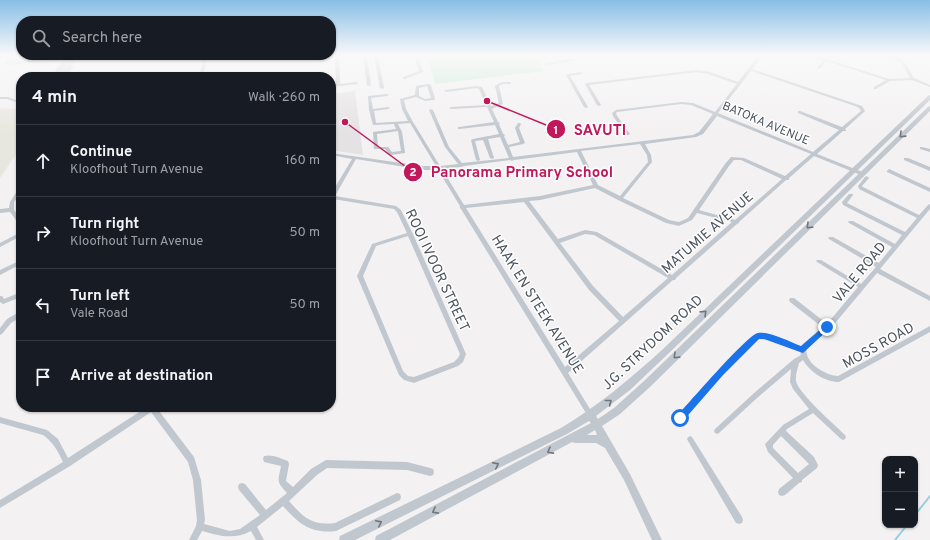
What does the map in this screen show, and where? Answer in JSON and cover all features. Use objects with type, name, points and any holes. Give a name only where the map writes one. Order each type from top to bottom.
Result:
[{"type":"street","points":[[338,81],[338,85],[356,83]]},
{"type":"street","points":[[381,81],[382,88]]},
{"type":"street","points":[[571,81],[586,107]]},
{"type":"street","points":[[599,105],[587,84],[611,81]]},
{"type":"street","points":[[336,155],[423,168],[438,168],[579,152],[698,135],[739,83],[734,81]]},
{"type":"street","name":"MATUMIE AVENUE","points":[[564,372],[862,114],[863,110],[856,105],[786,81]]},
{"type":"street","points":[[875,88],[887,81]]},
{"type":"street","points":[[918,81],[930,86]]},
{"type":"street","points":[[451,108],[501,104],[497,86],[503,83],[510,83]]},
{"type":"street","points":[[430,86],[432,100],[424,100],[417,96],[417,87],[430,86]]},
{"type":"street","points":[[446,91],[480,87],[503,135],[512,160]]},
{"type":"street","points":[[579,95],[592,94]]},
{"type":"street","points":[[387,95],[369,98],[374,124],[411,122]]},
{"type":"street","name":"HAAK EN STEEK AVENUE","points":[[417,96],[402,99],[404,110],[438,168],[609,445],[632,486],[657,540]]},
{"type":"street","name":"J.G. STRYDOM ROAD","points":[[344,540],[564,431],[591,416],[614,398],[930,97]]},
{"type":"street","points":[[0,98],[8,98],[16,101]]},
{"type":"street","points":[[0,101],[16,103]]},
{"type":"street","name":"BATOKA AVENUE","points":[[628,134],[615,116],[614,113],[616,111],[687,103],[716,113],[854,170],[865,176]]},
{"type":"street","points":[[371,110],[388,108]]},
{"type":"street","name":"J.G. STRYDOM ROAD","points":[[380,540],[570,440],[596,425],[622,406],[647,384],[865,176],[930,108]]},
{"type":"street","points":[[431,110],[447,147],[462,166]]},
{"type":"street","points":[[799,112],[844,130]]},
{"type":"street","points":[[395,123],[399,130],[403,152],[391,154],[386,148],[376,148],[375,133],[399,130]]},
{"type":"street","points":[[459,128],[498,124]]},
{"type":"street","points":[[507,146],[523,142],[517,128],[519,124]]},
{"type":"street","points":[[478,160],[473,140],[503,135]]},
{"type":"street","points":[[485,138],[492,158]]},
{"type":"street","points":[[620,199],[650,162],[649,155],[642,144]]},
{"type":"street","points":[[922,148],[930,151]]},
{"type":"street","points":[[579,152],[596,186],[668,222],[679,224],[688,221],[696,212],[733,158],[742,159],[786,179]]},
{"type":"street","points":[[336,190],[355,158]]},
{"type":"street","points":[[906,159],[930,169]]},
{"type":"street","points":[[889,171],[930,190]]},
{"type":"street","points":[[865,176],[860,186],[861,188],[920,218]]},
{"type":"street","points":[[462,207],[526,201],[596,186]]},
{"type":"street","points":[[851,195],[844,202],[845,204],[906,235]]},
{"type":"street","points":[[16,196],[12,202],[11,210],[16,216]]},
{"type":"street","name":"ROOI IVOOR STREET","points":[[336,198],[396,208],[399,211],[410,234],[463,354],[462,358],[452,366],[418,379],[406,378],[401,372],[383,328],[361,281],[360,272],[374,245],[410,234]]},
{"type":"street","points":[[526,201],[594,292],[623,320]]},
{"type":"street","name":"VALE ROAD","points":[[717,431],[804,353],[805,346],[827,327],[930,206]]},
{"type":"street","points":[[0,211],[11,210]]},
{"type":"street","points":[[696,212],[738,222]]},
{"type":"street","points":[[851,222],[896,247]]},
{"type":"street","points":[[556,242],[585,232],[595,233],[673,278]]},
{"type":"street","points":[[0,245],[16,237]]},
{"type":"street","points":[[831,238],[930,299]]},
{"type":"street","points":[[820,261],[862,287]]},
{"type":"street","points":[[0,273],[16,265]]},
{"type":"street","points":[[0,298],[3,302],[6,302],[16,297]]},
{"type":"street","points":[[792,300],[827,327]]},
{"type":"street","points":[[0,332],[9,321],[16,317]]},
{"type":"street","name":"MOSS ROAD","points":[[804,353],[822,375],[834,380],[839,379],[930,329]]},
{"type":"street","points":[[680,418],[757,336],[764,336],[804,353]]},
{"type":"street","points":[[796,361],[794,385],[814,409],[843,437]]},
{"type":"street","points":[[799,479],[769,447],[770,442],[781,431],[814,409]]},
{"type":"street","points":[[0,504],[145,412]]},
{"type":"street","points":[[157,412],[191,460],[197,480],[201,520],[200,527],[193,540]]},
{"type":"street","points":[[0,420],[45,432],[50,435],[57,442],[67,463]]},
{"type":"street","points":[[781,431],[814,463],[813,468],[782,492]]},
{"type":"street","points":[[570,440],[593,438],[609,445]]},
{"type":"street","points":[[690,439],[740,520]]},
{"type":"street","points":[[267,460],[278,461],[284,464],[282,482],[293,493]]},
{"type":"street","points":[[200,527],[230,535],[237,535],[252,526],[284,501],[319,468],[329,463],[407,466],[430,472]]},
{"type":"street","points":[[242,487],[265,515]]},
{"type":"street","points":[[284,501],[304,523],[327,528],[336,527],[397,497]]},
{"type":"street","points":[[252,526],[260,540]]},
{"type":"shaded area","points":[[355,91],[363,155],[336,151],[336,93]]},
{"type":"shaded area","points":[[0,108],[16,110],[16,154],[0,178]]},
{"type":"green space","points":[[434,81],[458,81],[435,84]]},
{"type":"waterway","points":[[918,511],[930,496]]},
{"type":"waterway","points":[[895,540],[905,528]]},
{"type":"place","name":"SAVUTI","points":[[487,101]]},
{"type":"place","name":"Panorama Primary School","points":[[345,122]]},
{"type":"route","points":[[680,418],[757,336],[764,336],[784,342],[803,350],[805,346],[827,327]]}]
